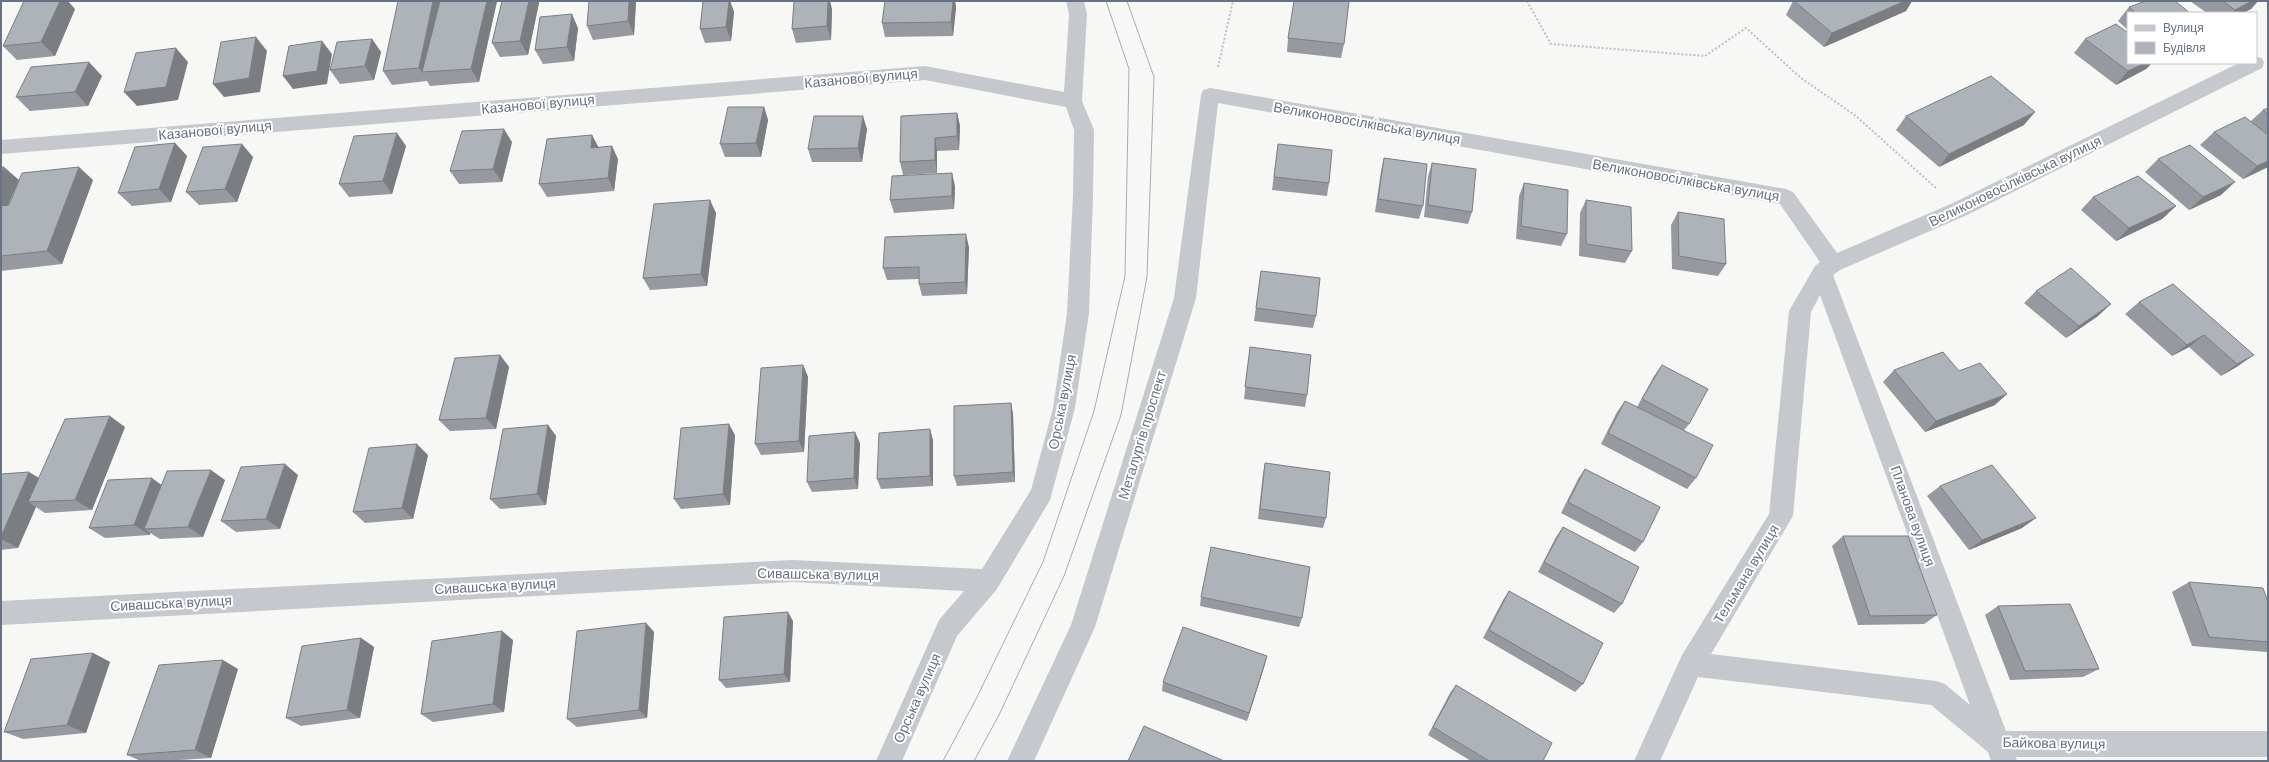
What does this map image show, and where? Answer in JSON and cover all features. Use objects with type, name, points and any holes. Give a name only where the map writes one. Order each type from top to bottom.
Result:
[{"type":"street","name":"Орська вулиця","points":[[889,761],[948,628],[988,581],[1042,493],[1064,408],[1078,313],[1083,195],[1084,130],[1073,101],[1078,14],[1075,1]]},
{"type":"street","name":"Великоновосілківська вулиця","points":[[2257,62],[2268,57]]},
{"type":"street","name":"Великоновосілківська вулиця","points":[[1210,95],[1786,198],[1828,268],[1960,209],[2254,64]]},
{"type":"street","name":"Казанової вулиця","points":[[1,147],[925,73],[1073,101]]},
{"type":"street","name":"Металургів проспект","points":[[1020,761],[1082,626],[1185,298],[1210,95]]},
{"type":"street","name":"Тельмана вулиця","points":[[1647,761],[1691,664],[1781,516],[1800,311],[1828,268]]},
{"type":"street","name":"Планова вулиця","points":[[1828,268],[2001,753]]},
{"type":"street","name":"Сивашська вулиця","points":[[1,613],[793,571],[988,581]]},
{"type":"street","name":"Байкова вулиця","points":[[1691,664],[1936,693],[2001,753],[2268,744]]},
{"type":"path","points":[[1210,95],[1225,42],[1233,1]]},
{"type":"path","points":[[1527,1],[1551,44],[1705,56],[1746,28],[1801,78],[1856,116],[1960,209]]},
{"type":"building","points":[[24,1],[60,1],[41,42],[3,46]]},
{"type":"building","points":[[398,1],[433,1],[419,68],[383,71]]},
{"type":"building","points":[[440,1],[487,1],[471,69],[422,72]]},
{"type":"building","points":[[502,1],[529,1],[520,41],[492,43]]},
{"type":"building","points":[[589,1],[629,1],[628,21],[587,26]]},
{"type":"building","points":[[703,1],[729,1],[726,27],[700,29]]},
{"type":"building","points":[[794,1],[828,1],[827,26],[792,29]]},
{"type":"building","points":[[885,1],[953,1],[951,22],[882,23]]},
{"type":"building","points":[[1294,1],[1349,1],[1344,44],[1288,38]]},
{"type":"building","points":[[1794,1],[1905,1],[1832,33]]},
{"type":"building","points":[[2146,1],[2175,1],[2189,12],[2135,12],[2129,7]]},
{"type":"building","points":[[2223,1],[2252,1],[2235,10]]},
{"type":"building","points":[[572,14],[567,47],[535,50],[540,17]]},
{"type":"building","points":[[2116,24],[2127,32],[2127,64],[2143,64],[2128,71],[2085,39]]},
{"type":"building","points":[[256,37],[249,78],[213,84],[221,42]]},
{"type":"building","points":[[372,39],[365,66],[330,70],[337,42]]},
{"type":"building","points":[[322,41],[317,71],[283,76],[289,46]]},
{"type":"building","points":[[176,48],[166,87],[124,92],[136,53]]},
{"type":"building","points":[[89,62],[75,92],[16,97],[31,67]]},
{"type":"building","points":[[1991,76],[2035,112],[1949,154],[1906,116]]},
{"type":"building","points":[[728,107],[764,107],[756,143],[720,144]]},
{"type":"building","points":[[2268,108],[2268,114],[2263,110]]},
{"type":"building","points":[[957,113],[957,136],[935,138],[935,160],[900,162],[901,116]]},
{"type":"building","points":[[814,116],[863,116],[858,148],[808,149]]},
{"type":"building","points":[[2245,117],[2268,135],[2268,161],[2257,166],[2214,132]]},
{"type":"building","points":[[504,129],[493,169],[450,171],[462,131]]},
{"type":"building","points":[[397,133],[383,181],[339,184],[354,136]]},
{"type":"building","points":[[592,135],[591,148],[612,146],[608,178],[539,184],[547,139]]},
{"type":"building","points":[[175,143],[159,189],[118,193],[135,147]]},
{"type":"building","points":[[242,144],[225,189],[186,192],[203,147]]},
{"type":"building","points":[[1278,144],[1332,150],[1329,183],[1274,177]]},
{"type":"building","points":[[2190,145],[2235,182],[2203,197],[2158,159]]},
{"type":"building","points":[[1384,158],[1427,164],[1423,206],[1378,199]]},
{"type":"building","points":[[1432,163],[1476,169],[1472,212],[1428,205]]},
{"type":"building","points":[[1,167],[4,167],[1,174]]},
{"type":"building","points":[[79,167],[47,251],[1,256],[1,206],[9,205],[22,173]]},
{"type":"building","points":[[952,173],[952,196],[890,200],[892,176]]},
{"type":"building","points":[[2138,176],[2176,206],[2129,228],[2093,197]]},
{"type":"building","points":[[1524,183],[1568,190],[1567,234],[1521,226]]},
{"type":"building","points":[[710,200],[701,274],[643,278],[654,204]]},
{"type":"building","points":[[1586,200],[1631,207],[1632,251],[1586,244]]},
{"type":"building","points":[[1678,212],[1724,219],[1726,264],[1679,256]]},
{"type":"building","points":[[966,234],[965,282],[919,284],[919,267],[883,268],[885,237]]},
{"type":"building","points":[[2071,268],[2111,304],[2079,326],[2036,291]]},
{"type":"building","points":[[1261,271],[1320,278],[1316,316],[1256,308]]},
{"type":"building","points":[[2173,284],[2254,355],[2237,364],[2204,335],[2187,345],[2139,302]]},
{"type":"building","points":[[1250,347],[1311,355],[1307,395],[1245,387]]},
{"type":"building","points":[[1943,352],[1959,371],[1980,363],[2007,394],[1936,421],[1894,370]]},
{"type":"building","points":[[500,355],[486,418],[439,420],[455,358]]},
{"type":"building","points":[[803,365],[799,441],[755,444],[761,368]]},
{"type":"building","points":[[1662,365],[1708,389],[1689,424],[1642,399]]},
{"type":"building","points":[[1625,401],[1713,445],[1696,478],[1608,433]]},
{"type":"building","points":[[1011,403],[1013,472],[954,476],[954,406]]},
{"type":"building","points":[[110,416],[75,500],[28,502],[65,419]]},
{"type":"building","points":[[729,424],[723,494],[674,499],[681,428]]},
{"type":"building","points":[[548,425],[537,494],[490,499],[503,429]]},
{"type":"building","points":[[930,429],[930,476],[877,479],[879,433]]},
{"type":"building","points":[[855,432],[854,478],[807,482],[809,436]]},
{"type":"building","points":[[417,444],[402,508],[353,512],[369,448]]},
{"type":"building","points":[[1265,463],[1330,472],[1326,518],[1260,509]]},
{"type":"building","points":[[285,464],[266,519],[221,521],[241,467]]},
{"type":"building","points":[[1992,465],[2036,518],[1982,540],[1940,486]]},
{"type":"building","points":[[1585,469],[1660,507],[1643,542],[1568,502]]},
{"type":"building","points":[[211,470],[188,527],[144,529],[167,471]]},
{"type":"building","points":[[29,472],[1,537],[1,474]]},
{"type":"building","points":[[152,478],[134,525],[89,528],[108,480]]},
{"type":"building","points":[[1563,527],[1639,567],[1622,604],[1544,562]]},
{"type":"building","points":[[1843,536],[1908,536],[1937,615],[1870,616]]},
{"type":"building","points":[[1211,547],[1310,567],[1302,618],[1201,597]]},
{"type":"building","points":[[2189,582],[2263,588],[2268,602],[2268,642],[2209,637]]},
{"type":"building","points":[[1509,591],[1603,643],[1583,684],[1489,630]]},
{"type":"building","points":[[2070,604],[2099,669],[2025,671],[1998,606]]},
{"type":"building","points":[[788,612],[784,674],[719,680],[724,617]]},
{"type":"building","points":[[646,623],[639,710],[567,719],[577,631]]},
{"type":"building","points":[[1183,627],[1267,656],[1249,713],[1163,682]]},
{"type":"building","points":[[502,631],[493,704],[421,714],[432,641]]},
{"type":"building","points":[[361,638],[347,710],[286,718],[302,646]]},
{"type":"building","points":[[93,653],[67,725],[4,732],[31,659]]},
{"type":"building","points":[[223,660],[195,750],[127,755],[159,665]]},
{"type":"building","points":[[1456,685],[1552,743],[1543,761],[1489,761],[1433,727]]},
{"type":"building","points":[[1144,726],[1224,761],[1128,761]]},
{"type":"tram line","points":[[943,761],[976,699],[1043,562],[1094,411],[1125,276],[1129,69],[1106,1]]},
{"type":"tram line","points":[[974,761],[999,715],[1064,576],[1121,415],[1147,277],[1154,77],[1127,1]]}]
